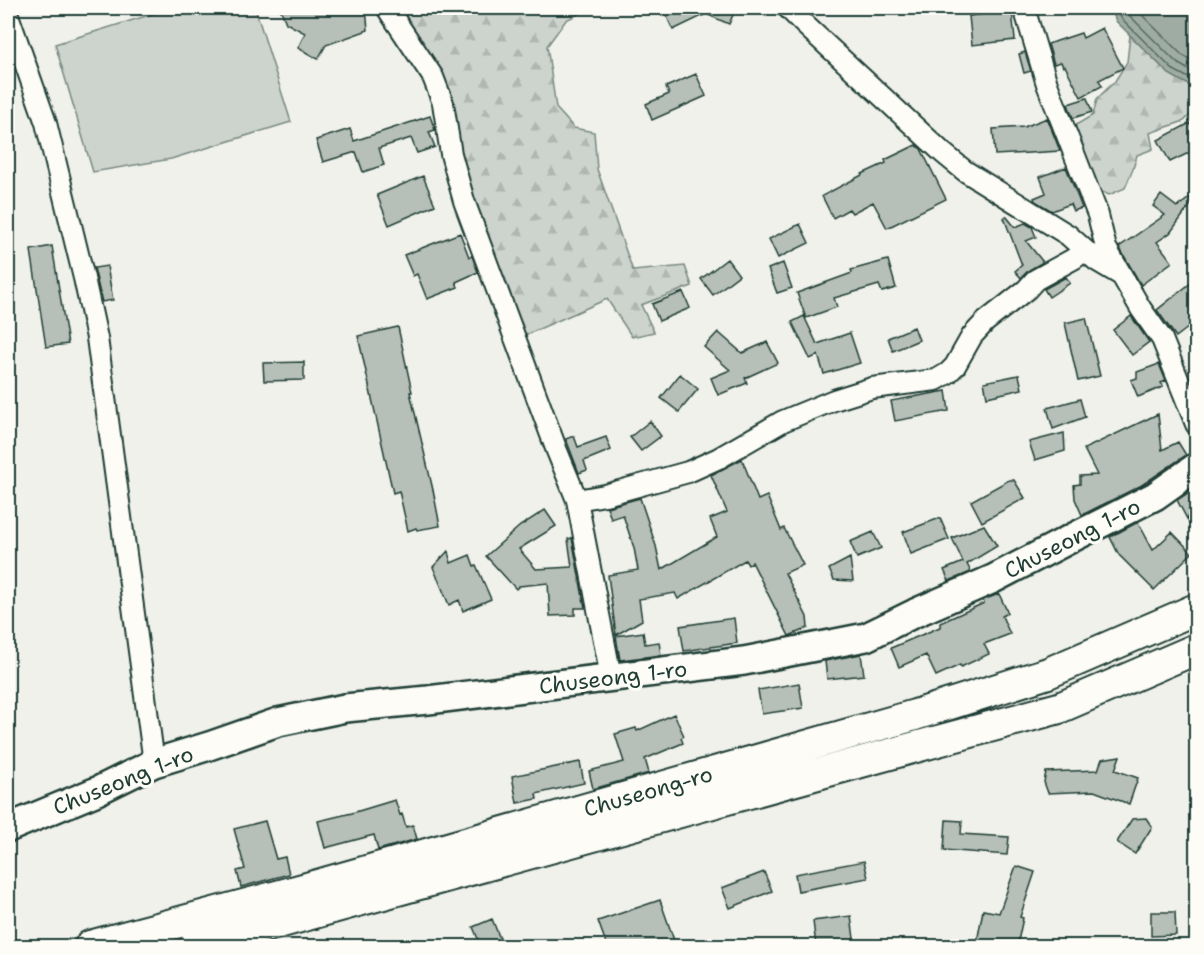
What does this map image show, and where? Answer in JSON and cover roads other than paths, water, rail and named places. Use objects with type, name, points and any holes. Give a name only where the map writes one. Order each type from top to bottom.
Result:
[{"type":"main road","name":"Chuseong-ro","points":[[90,946],[307,888],[915,715],[1048,673],[1197,609]]},
{"type":"main road","name":"Chuseong-ro","points":[[195,946],[1059,708],[1197,649]]},
{"type":"street","points":[[387,8],[433,77],[443,103],[451,154],[464,201],[577,500],[611,677]]},
{"type":"street","points":[[788,8],[965,171],[1068,236],[1097,261],[1123,277]]},
{"type":"street","points":[[1024,8],[1047,84],[1098,215],[1106,248],[1141,309],[1162,339],[1197,424]]},
{"type":"street","points":[[8,15],[46,123],[97,338],[154,763]]},
{"type":"street","points":[[577,500],[605,495],[688,472],[720,458],[783,421],[853,394],[875,387],[936,380],[955,366],[972,336],[985,322],[1028,289],[1035,280],[1085,250]]},
{"type":"street","name":"Chuseong 1-ro","points":[[8,828],[97,791],[154,763],[278,722],[345,708],[744,661],[866,637],[993,579],[1056,547],[1155,496],[1197,467]]},
{"type":"water","points":[[1111,8],[1196,8],[1196,89],[1169,74],[1116,21]]}]
